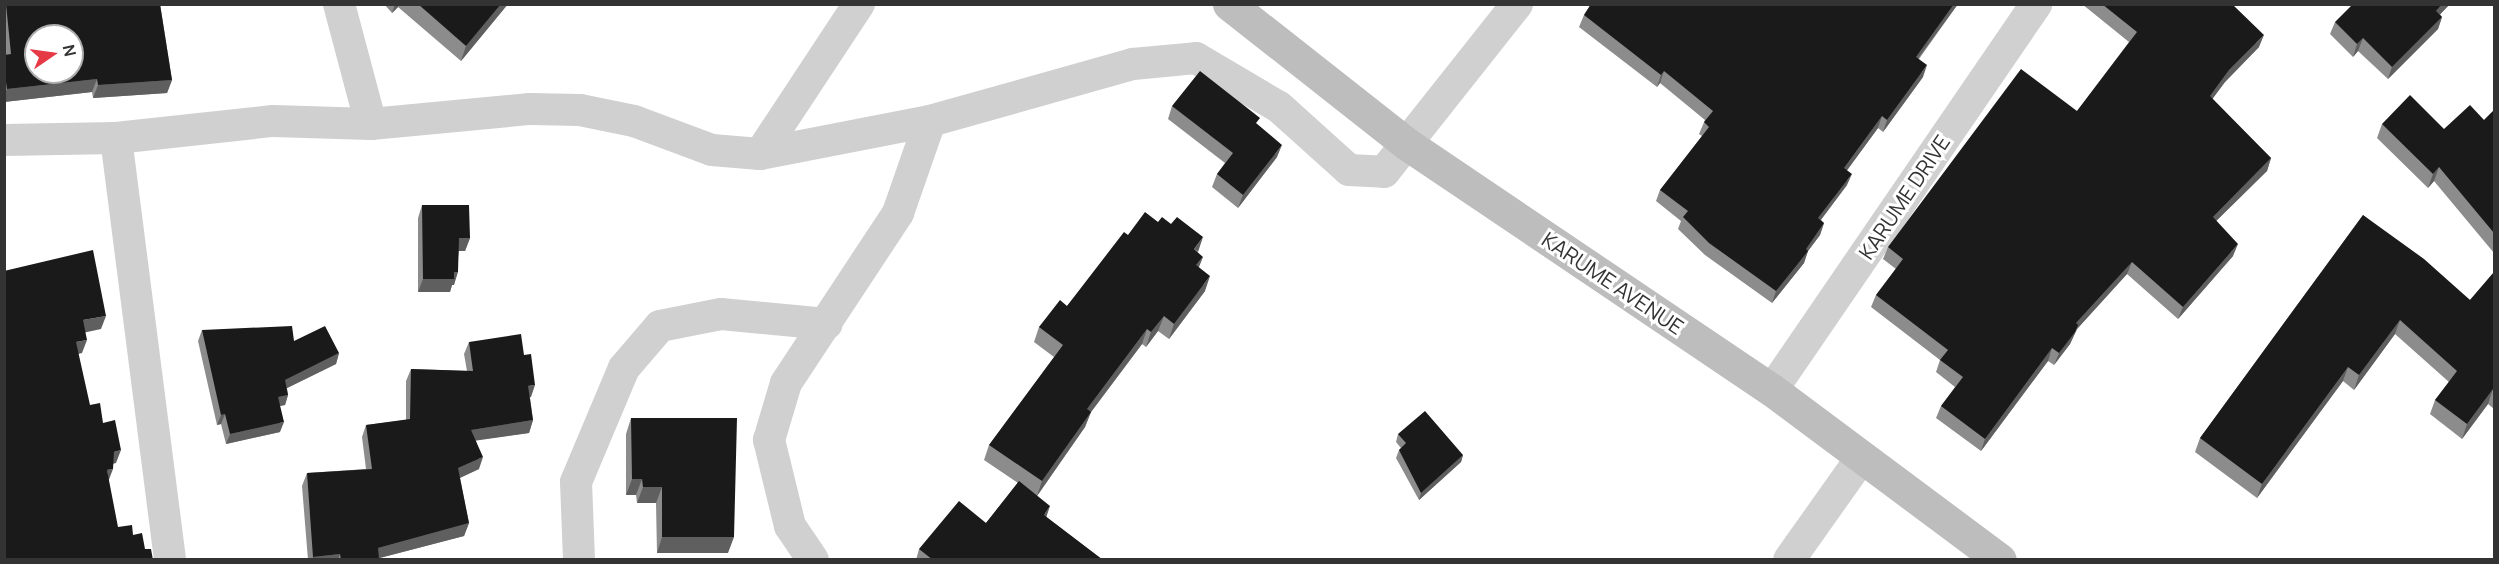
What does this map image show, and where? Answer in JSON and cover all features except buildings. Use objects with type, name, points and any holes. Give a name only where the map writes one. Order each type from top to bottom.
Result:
[{"type":"main road","name":"KARUME AVENUE","points":[[1228,4],[1407,144],[1773,390],[2000,560]]},
{"type":"street","points":[[339,4],[370,124]]},
{"type":"street","points":[[760,154],[859,4]]},
{"type":"street","points":[[4,140],[116,138],[273,121],[370,124],[530,109],[580,110],[634,121],[712,150],[760,154],[930,121],[1133,64],[1196,58],[1279,107],[1349,170],[1384,172],[1517,4]]},
{"type":"street","name":"KARUME DRIVE","points":[[1773,390],[2036,4]]},
{"type":"street","points":[[813,560],[790,525],[769,440],[786,383],[898,213],[930,121]]},
{"type":"street","points":[[116,138],[170,560]]},
{"type":"street","points":[[579,560],[576,482],[624,368],[660,326],[721,314],[827,324]]},
{"type":"street","points":[[1789,560],[1862,457]]}]
